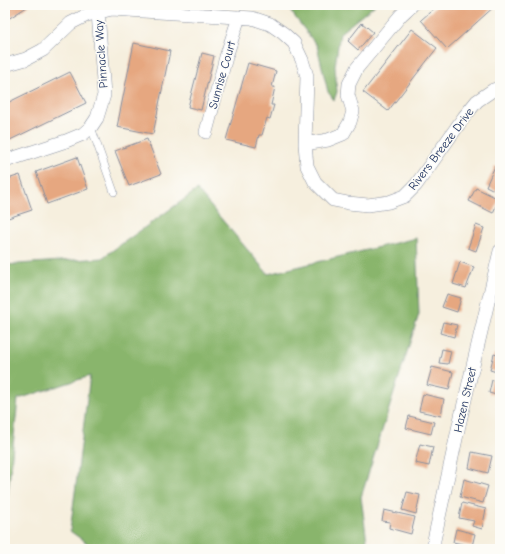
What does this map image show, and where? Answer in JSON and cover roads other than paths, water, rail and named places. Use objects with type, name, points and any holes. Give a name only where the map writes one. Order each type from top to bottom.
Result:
[{"type":"street","points":[[305,144],[328,140],[343,134],[350,122],[352,111],[348,95],[349,84],[357,68],[401,15],[412,5]]},
{"type":"street","name":"Rivers Breeze Drive","points":[[5,65],[26,59],[43,50],[71,23],[98,9],[112,8],[252,18],[270,24],[294,43],[302,60],[307,76],[305,144],[307,166],[315,182],[332,200],[368,205],[388,202],[405,196],[416,185],[477,101],[493,90],[500,88]]},
{"type":"street","name":"Pinnacle Way","points":[[92,128],[97,118],[104,95],[98,9]]},
{"type":"street","name":"Sunrise Court","points":[[206,132],[226,57],[239,18]]},
{"type":"street","points":[[5,161],[66,141],[83,134],[92,128]]},
{"type":"street","name":"Hazen Street","points":[[434,549],[434,540],[458,425],[500,252]]},
{"type":"lane","points":[[92,128],[114,192]]}]
